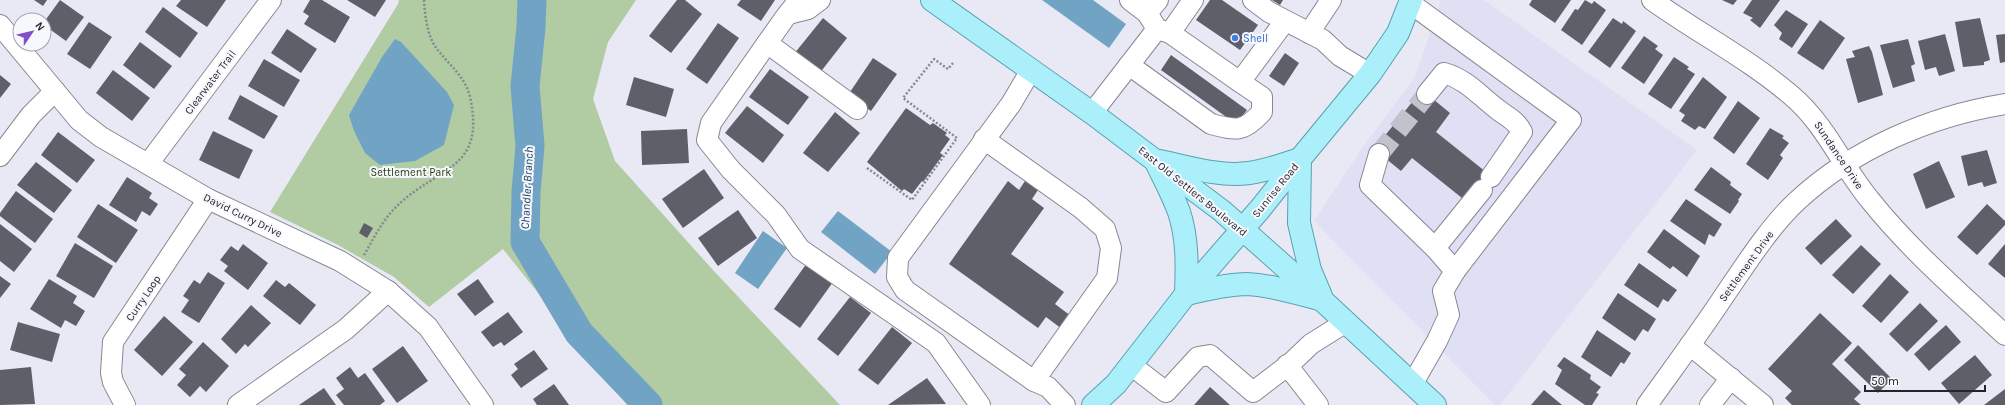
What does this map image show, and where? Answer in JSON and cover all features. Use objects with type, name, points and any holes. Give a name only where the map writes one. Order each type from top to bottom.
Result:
[{"type":"main road","name":"East Old Settlers Boulevard","points":[[932,0],[1092,113],[1222,211],[1322,300],[1435,405]]},
{"type":"main road","name":"Sunrise Road","points":[[1093,405],[1116,384],[1186,294],[1242,230],[1370,74],[1398,33],[1410,2]]},
{"type":"main road","points":[[1155,159],[1207,171],[1237,174],[1263,170],[1300,159],[1299,223],[1310,270],[1322,300]]},
{"type":"main road","points":[[1155,159],[1179,212],[1185,234],[1187,263],[1186,294],[1233,285],[1248,284],[1274,288],[1322,300]]},
{"type":"street","name":"Clearwater Trail","points":[[148,164],[271,0]]},
{"type":"street","points":[[820,0],[808,9],[790,11],[711,123],[707,140],[731,170],[776,215],[800,249],[936,343],[980,405]]},
{"type":"street","points":[[1129,65],[1211,124],[1224,128],[1239,129],[1250,125],[1262,112],[1262,97],[1240,82],[1158,19],[1130,0]]},
{"type":"street","points":[[1092,113],[1129,65],[1158,19],[1193,0]]},
{"type":"street","points":[[1253,0],[1269,12],[1322,40],[1340,56],[1370,74]]},
{"type":"street","points":[[1309,33],[1331,0]]},
{"type":"street","name":"Sundance Drive","points":[[1652,0],[1750,65],[1792,96],[1815,118],[1869,200],[1918,253],[2005,335]]},
{"type":"street","points":[[1410,2],[1571,120],[1455,271],[1443,291],[1448,315],[1437,341],[1413,383]]},
{"type":"street","points":[[1240,82],[1285,21]]},
{"type":"street","name":"David Curry Drive","points":[[0,25],[79,120],[101,137],[208,199],[340,262],[388,291],[428,327],[483,405]]},
{"type":"street","points":[[767,43],[857,109]]},
{"type":"street","points":[[1031,70],[1011,104],[898,258],[897,277],[906,290],[1034,381],[1048,387],[1065,405]]},
{"type":"street","points":[[1427,94],[1444,73],[1456,76],[1475,89],[1497,109],[1517,123],[1522,132],[1487,183],[1435,248]]},
{"type":"street","points":[[0,156],[31,115],[55,91]]},
{"type":"street","name":"Settlement Drive","points":[[1647,405],[1757,248],[1797,201],[1845,163],[1905,133],[1953,115],[2005,104]]},
{"type":"street","points":[[984,139],[1081,208],[1105,229],[1111,248],[1107,278],[1034,381]]},
{"type":"street","points":[[1380,154],[1370,185],[1435,248],[1455,271]]},
{"type":"street","name":"Curry Loop","points":[[125,405],[113,382],[113,342],[208,199]]},
{"type":"street","points":[[238,405],[346,329],[388,291]]},
{"type":"street","points":[[1131,365],[1166,392],[1198,357],[1210,355],[1253,392],[1311,344],[1346,322]]},
{"type":"street","points":[[1690,345],[1763,405]]},
{"type":"street","points":[[1287,365],[1311,402]]},
{"type":"street","points":[[1710,405],[1731,378]]},
{"type":"path","points":[[364,256],[379,228],[398,204],[450,168],[465,153],[471,142],[473,130],[472,108],[468,91],[461,76],[436,49],[427,24],[424,0]]},
{"type":"path","points":[[867,168],[912,200],[957,138],[903,98],[934,59],[948,69],[953,63]]},
{"type":"shaded area","points":[[1441,0],[1484,0],[1697,150],[1500,405],[1495,405],[1314,221],[1360,151],[1415,77]]},
{"type":"green space","name":"Settlement Park","points":[[399,0],[636,0],[608,42],[593,99],[615,161],[713,270],[840,405],[627,405],[503,249],[429,307],[394,277],[338,245],[270,212],[398,4]]},
{"type":"water","points":[[1042,0],[1093,0],[1126,24],[1109,48]]},
{"type":"water","points":[[395,39],[401,42],[447,92],[454,105],[444,145],[415,161],[380,165],[365,153],[354,131],[349,115],[382,57]]},
{"type":"water","points":[[838,211],[892,252],[875,274],[821,232]]},
{"type":"water","points":[[763,231],[787,248],[758,289],[735,273]]},
{"type":"building","points":[[34,0],[47,0],[43,6]]},
{"type":"building","points":[[60,0],[84,17],[66,41],[52,31],[51,12]]},
{"type":"building","points":[[181,0],[226,0],[207,27],[176,6]]},
{"type":"building","points":[[310,0],[322,0],[350,17],[335,43],[304,24],[309,16],[303,12]]},
{"type":"building","points":[[347,0],[386,0],[375,17]]},
{"type":"building","points":[[677,0],[685,0],[702,14],[671,53],[649,36]]},
{"type":"building","points":[[741,0],[775,0],[761,21],[737,5]]},
{"type":"building","name":"Shell","points":[[1210,0],[1222,0],[1258,25],[1240,50],[1196,20]]},
{"type":"building","points":[[1272,0],[1283,0],[1280,5]]},
{"type":"building","points":[[1532,0],[1571,0],[1555,23],[1529,5]]},
{"type":"building","points":[[1585,0],[1592,4],[1594,1],[1606,10],[1582,45],[1561,30],[1575,9],[1578,10]]},
{"type":"building","points":[[1722,0],[1737,0],[1733,5]]},
{"type":"building","points":[[1752,0],[1780,0],[1760,28],[1750,20],[1753,18],[1743,13]]},
{"type":"building","points":[[163,7],[198,33],[180,58],[145,32]]},
{"type":"building","points":[[1786,10],[1808,24],[1792,48],[1779,39],[1782,33],[1774,25]]},
{"type":"building","points":[[823,18],[847,38],[819,74],[794,54]]},
{"type":"building","points":[[1613,18],[1622,24],[1623,21],[1636,31],[1610,68],[1588,52]]},
{"type":"building","points":[[1980,18],[1990,60],[1984,62],[1984,65],[1963,67],[1955,22]]},
{"type":"building","points":[[1820,20],[1845,38],[1823,70],[1797,53]]},
{"type":"building","points":[[89,22],[112,37],[90,69],[67,54]]},
{"type":"building","points":[[718,23],[739,38],[707,84],[686,69]]},
{"type":"building","points":[[287,29],[317,49],[301,73],[271,53]]},
{"type":"building","points":[[1945,34],[1955,71],[1939,76],[1936,67],[1925,70],[1918,41]]},
{"type":"building","points":[[2005,34],[2005,62],[2000,63],[1996,35]]},
{"type":"building","points":[[1644,36],[1658,46],[1655,49],[1663,55],[1644,84],[1621,68]]},
{"type":"building","points":[[1908,39],[1915,64],[1911,66],[1915,81],[1893,88],[1880,45]]},
{"type":"building","points":[[140,42],[172,66],[154,89],[123,65]]},
{"type":"building","points":[[1869,46],[1872,52],[1883,95],[1858,103],[1846,59],[1855,57],[1852,51]]},
{"type":"building","points":[[1285,53],[1299,63],[1284,86],[1269,76]]},
{"type":"building","points":[[1171,55],[1247,110],[1236,124],[1161,70]]},
{"type":"building","points":[[1674,57],[1689,67],[1687,69],[1695,74],[1671,109],[1648,94]]},
{"type":"building","points":[[873,58],[897,74],[871,111],[848,95]]},
{"type":"building","points":[[264,59],[300,80],[284,107],[248,86]]},
{"type":"building","points":[[770,69],[809,97],[788,125],[749,97]]},
{"type":"building","points":[[113,70],[150,98],[132,121],[96,93]]},
{"type":"building","points":[[0,75],[11,84],[0,98]]},
{"type":"building","points":[[634,77],[674,89],[666,117],[626,105]]},
{"type":"building","points":[[1703,77],[1727,97],[1705,129],[1699,126],[1695,130],[1681,121],[1685,115],[1679,111]]},
{"type":"building","points":[[1422,90],[1450,113],[1436,132],[1496,180],[1467,202],[1412,158],[1401,171],[1374,149]]},
{"type":"building","points":[[240,95],[278,116],[264,139],[228,119]]},
{"type":"building","points":[[1738,101],[1760,118],[1734,154],[1713,138]]},
{"type":"building","points":[[747,106],[784,135],[763,163],[725,133]]},
{"type":"building","points":[[906,108],[930,125],[933,123],[947,133],[945,135],[950,139],[940,153],[943,155],[912,194],[904,189],[902,191],[867,162]]},
{"type":"building","points":[[835,112],[860,133],[828,172],[803,153]]},
{"type":"building","points":[[1770,128],[1784,136],[1782,138],[1789,143],[1780,155],[1783,158],[1768,180],[1746,164]]},
{"type":"building","points":[[687,129],[689,163],[642,165],[641,131]]},
{"type":"building","points":[[213,131],[253,150],[239,179],[199,160]]},
{"type":"building","points":[[58,132],[95,160],[77,183],[41,155]]},
{"type":"building","points":[[1987,150],[1997,183],[1984,187],[1982,182],[1968,186],[1961,156]]},
{"type":"building","points":[[1939,161],[1955,197],[1926,209],[1913,174]]},
{"type":"building","points":[[36,162],[72,190],[54,213],[17,185]]},
{"type":"building","points":[[1711,167],[1731,182],[1730,185],[1742,194],[1730,214],[1694,190]]},
{"type":"building","points":[[704,169],[724,198],[683,228],[662,199]]},
{"type":"building","points":[[1029,175],[1042,184],[1032,199],[1044,208],[1011,254],[1064,292],[1055,304],[1071,316],[1062,329],[1046,317],[1038,328],[949,264],[1008,181],[1019,190]]},
{"type":"building","points":[[127,177],[152,193],[149,198],[158,204],[150,216],[142,211],[136,222],[109,205]]},
{"type":"building","points":[[16,191],[53,219],[35,243],[0,216],[0,213]]},
{"type":"building","points":[[1686,199],[1722,224],[1714,237],[1709,234],[1705,245],[1670,221]]},
{"type":"building","points":[[98,204],[138,230],[116,263],[77,237]]},
{"type":"building","points":[[1987,204],[2005,221],[2005,225],[1977,255],[1957,237]]},
{"type":"building","points":[[738,210],[757,238],[718,266],[698,238]]},
{"type":"building","points":[[1836,219],[1852,236],[1821,265],[1805,248]]},
{"type":"building","points":[[364,223],[373,228],[367,238],[359,233]]},
{"type":"building","points":[[0,224],[32,249],[14,272],[0,261]]},
{"type":"building","points":[[1664,229],[1700,256],[1687,277],[1673,266],[1670,269],[1647,252]]},
{"type":"building","points":[[75,243],[113,266],[94,298],[56,276]]},
{"type":"building","points":[[243,244],[268,263],[248,290],[224,271],[228,266],[220,260],[231,246],[238,251]]},
{"type":"building","points":[[2005,244],[2005,278],[1988,264]]},
{"type":"building","points":[[1861,245],[1881,264],[1853,294],[1832,275]]},
{"type":"building","points":[[807,263],[833,282],[800,328],[774,309]]},
{"type":"building","points":[[1639,263],[1677,290],[1668,302],[1663,299],[1658,308],[1624,285]]},
{"type":"building","points":[[208,272],[225,283],[199,323],[181,312],[189,300],[183,296],[194,280],[200,284]]},
{"type":"building","points":[[1890,274],[1909,292],[1881,323],[1862,306]]},
{"type":"building","points":[[0,276],[11,284],[0,298]]},
{"type":"building","points":[[49,279],[77,296],[73,303],[85,311],[76,326],[65,320],[61,328],[30,309]]},
{"type":"building","points":[[478,279],[494,302],[475,316],[457,294]]},
{"type":"building","points":[[276,280],[285,287],[289,283],[316,305],[300,325],[263,296]]},
{"type":"building","points":[[1618,293],[1656,319],[1648,332],[1643,329],[1635,341],[1602,318]]},
{"type":"building","points":[[850,297],[871,313],[838,356],[817,339]]},
{"type":"building","points":[[1920,303],[1938,321],[1907,352],[1889,334]]},
{"type":"building","points":[[251,305],[271,323],[248,347],[245,344],[236,354],[221,339]]},
{"type":"building","points":[[508,312],[523,332],[504,346],[501,342],[493,347],[481,332]]},
{"type":"building","points":[[1820,313],[1852,343],[1832,364],[1861,392],[1854,399],[1861,405],[1792,405],[1785,398],[1792,391],[1768,369]]},
{"type":"building","points":[[164,316],[193,342],[162,376],[134,350]]},
{"type":"building","points":[[18,322],[60,334],[52,362],[10,350]]},
{"type":"building","points":[[1946,325],[1961,342],[1929,371],[1914,354]]},
{"type":"building","points":[[892,327],[912,343],[878,385],[858,370]]},
{"type":"building","points":[[1597,330],[1631,353],[1624,364],[1621,362],[1611,377],[1581,357]]},
{"type":"building","points":[[203,342],[229,366],[206,392],[200,386],[190,397],[177,385],[186,375],[179,369]]},
{"type":"building","points":[[1858,345],[1892,379],[1878,393],[1844,360]]},
{"type":"building","points":[[403,346],[428,381],[397,403],[372,369]]},
{"type":"building","points":[[534,350],[548,369],[521,388],[511,375],[518,369],[514,364]]},
{"type":"building","points":[[1975,355],[1992,375],[1959,404],[1941,383]]},
{"type":"building","points":[[1564,357],[1591,375],[1590,379],[1601,387],[1596,393],[1599,394],[1592,405],[1585,405],[1555,384],[1562,370],[1557,366]]},
{"type":"building","points":[[31,367],[35,404],[0,405],[0,370]]},
{"type":"building","points":[[350,367],[358,378],[365,373],[385,401],[380,405],[344,405],[336,395],[344,389],[336,378]]},
{"type":"building","points":[[927,378],[946,404],[888,405]]},
{"type":"building","points":[[554,384],[569,405],[537,405],[533,399]]},
{"type":"building","points":[[1210,387],[1230,405],[1194,405]]},
{"type":"building","points":[[324,388],[336,405],[299,405]]},
{"type":"building","points":[[2005,389],[2005,405],[1984,405]]},
{"type":"building","points":[[1544,390],[1562,405],[1531,405]]},
{"type":"waterway","name":"Chandler Branch","points":[[532,0],[525,86],[530,146],[526,192],[525,242],[579,333],[648,405]]},
{"type":"tunnel","points":[[1379,154],[1427,94]]},
{"type":"place","name":"Shell","points":[[1235,38]]}]
